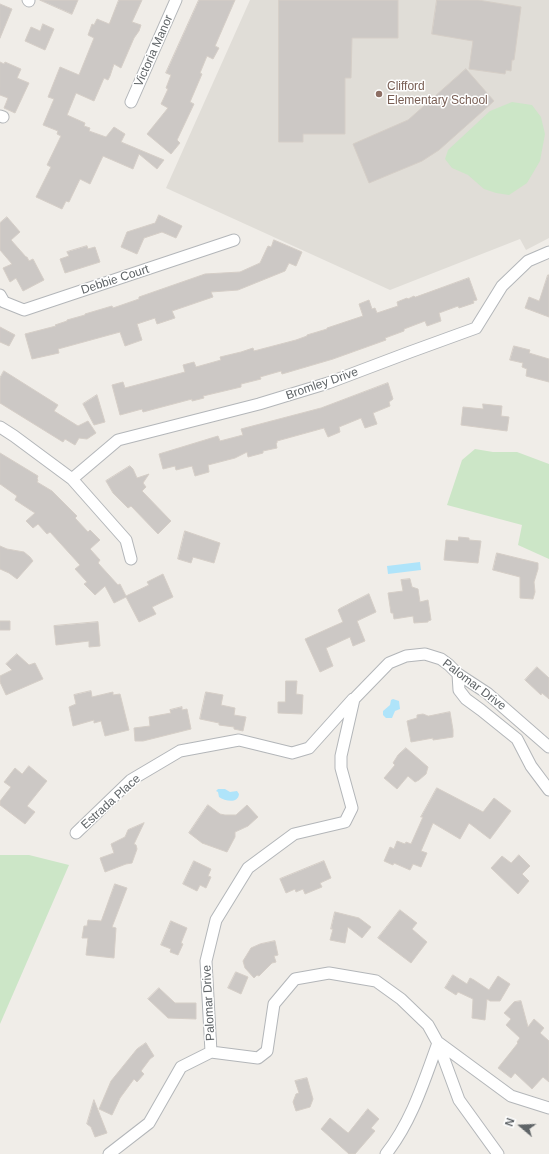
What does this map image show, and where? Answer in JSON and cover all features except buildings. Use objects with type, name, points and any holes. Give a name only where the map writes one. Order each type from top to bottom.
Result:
[{"type":"street","name":"Victoria Manor","points":[[131,102],[176,0]]},
{"type":"street","name":"Debbie Court","points":[[0,295],[4,302],[24,310],[234,240]]},
{"type":"street","name":"Bromley Drive","points":[[72,479],[118,440],[259,404],[328,383],[476,328],[502,286],[528,261],[549,252]]},
{"type":"street","points":[[0,427],[72,479],[126,540],[131,559]]},
{"type":"street","name":"Palomar Drive","points":[[498,1154],[459,1100],[438,1043],[428,1025],[401,999],[376,981],[329,973],[295,979],[274,1004],[267,1051],[258,1058],[211,1052],[206,961],[216,920],[248,868],[294,834],[345,822],[352,808],[341,768],[341,756],[354,698],[389,663],[406,656],[425,654],[440,659],[458,674],[487,693],[549,747]]},
{"type":"street","points":[[458,674],[459,690],[466,699],[482,710],[517,739],[532,766],[549,790]]},
{"type":"street","name":"Estrada Place","points":[[76,833],[132,780],[180,751],[238,740],[292,753],[309,748],[354,698]]},
{"type":"street","points":[[386,1154],[405,1126],[438,1043],[511,1096],[549,1108]]},
{"type":"street","points":[[109,1154],[149,1123],[180,1067],[211,1052]]},
{"type":"shaded area","name":"Clifford Elementary School","points":[[250,0],[549,0],[549,238],[526,250],[520,239],[390,290],[166,188]]},
{"type":"green space","points":[[512,102],[532,105],[541,117],[545,134],[540,161],[527,183],[509,195],[484,189],[468,175],[452,168],[445,159],[448,150],[490,111]]},
{"type":"green space","points":[[475,449],[493,452],[517,452],[549,464],[549,559],[518,545],[522,525],[447,505],[462,460]]},
{"type":"green space","points":[[0,855],[29,855],[69,865],[0,1024]]},
{"type":"water","points":[[420,562],[421,570],[388,574],[387,566]]},
{"type":"water","points":[[393,699],[399,701],[400,709],[395,711],[392,718],[386,718],[383,715],[383,711],[390,705],[391,700]]},
{"type":"water","points":[[218,789],[225,789],[230,792],[237,791],[239,794],[236,799],[231,801],[219,797],[218,792],[216,791]]},
{"type":"place","name":"Clifford Elementary School","points":[[379,94]]}]
